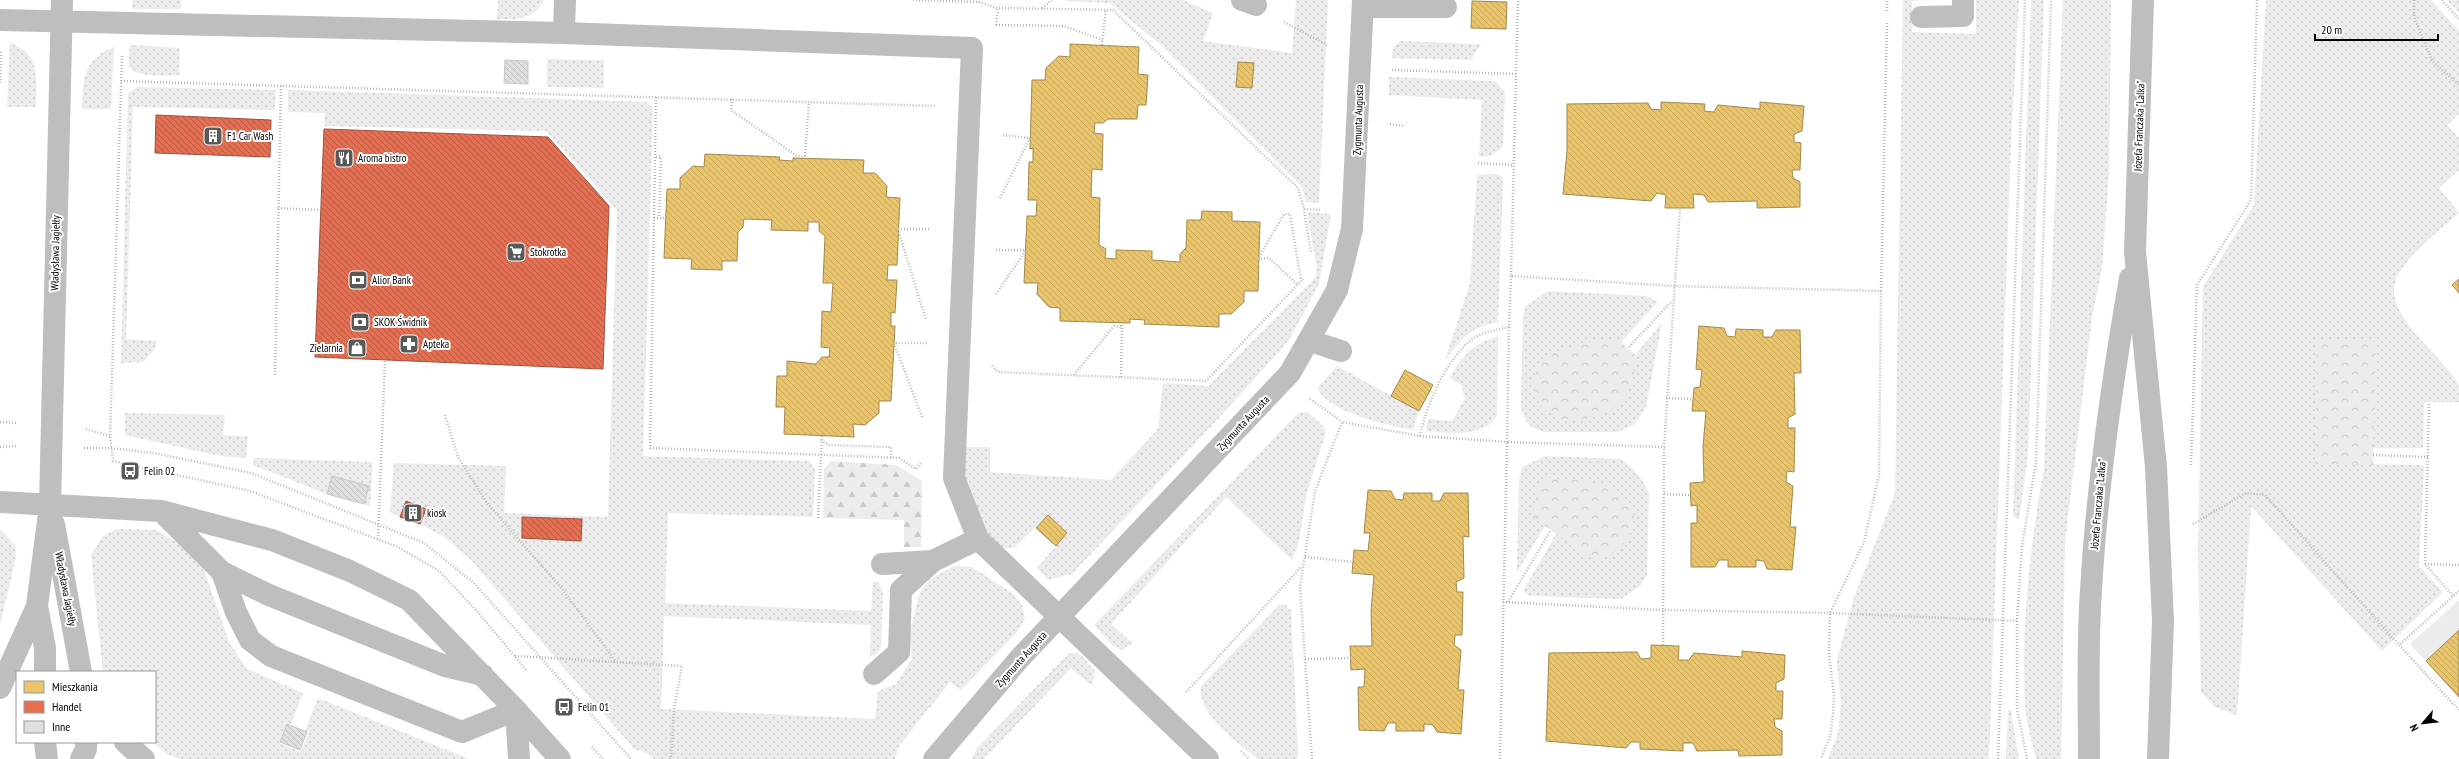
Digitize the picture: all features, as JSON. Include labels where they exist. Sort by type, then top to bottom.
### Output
[{"type":"street","name":"Władysława Jagiełły","points":[[0,688],[37,606],[50,505],[62,0]]},
{"type":"street","points":[[564,33],[565,0]]},
{"type":"street","points":[[1921,17],[1963,16],[1963,0]]},
{"type":"street","name":"Józefa Franczaka \"Lalka\"","points":[[2143,0],[2135,252],[2156,467],[2163,621],[2158,759]]},
{"type":"street","points":[[1363,4],[1446,7]]},
{"type":"street","name":"Zygmunta Augusta","points":[[934,759],[1019,659],[1290,373],[1310,341],[1337,290],[1352,229],[1363,4]]},
{"type":"street","points":[[0,20],[564,33],[972,48],[954,478],[978,539],[1208,759]]},
{"type":"street","name":"Józefa Franczaka \"Lalka\"","points":[[2089,759],[2090,591],[2099,488],[2112,384],[2135,252]]},
{"type":"street","points":[[1310,341],[1340,351]]},
{"type":"street","points":[[0,502],[161,511],[272,540],[350,571],[409,600],[483,675],[560,759]]},
{"type":"street","name":"Władysława Jagiełły","points":[[50,505],[81,671]]},
{"type":"street","points":[[161,511],[222,572],[269,595],[445,666],[483,675]]},
{"type":"street","points":[[874,674],[899,652],[901,590],[932,561],[978,539]]},
{"type":"street","points":[[882,564],[932,561]]},
{"type":"street","points":[[222,572],[236,612],[250,640],[271,656],[462,732],[516,710]]},
{"type":"street","name":"Władysława Jagiełły","points":[[37,606],[45,648],[45,671]]},
{"type":"street","points":[[516,710],[519,759]]},
{"type":"street","points":[[44,743],[47,759]]},
{"type":"street","points":[[81,759],[86,749],[86,743]]},
{"type":"street","points":[[127,743],[144,759]]},
{"type":"path","points":[[913,0],[979,1],[998,8],[1113,10],[1298,188],[1304,210],[1311,255]]},
{"type":"path","points":[[1042,9],[1052,0]]},
{"type":"path","points":[[1500,759],[1509,328],[1518,0]]},
{"type":"path","points":[[1821,759],[1830,736],[1833,715],[1834,694],[1829,654],[1830,614],[1864,542],[1879,475],[1887,0]]},
{"type":"path","points":[[1998,759],[2025,0]]},
{"type":"path","points":[[2027,759],[2017,709],[2017,621],[2022,546],[2036,462],[2051,0]]},
{"type":"path","points":[[2191,470],[2197,286],[2251,200],[2257,0]]},
{"type":"path","points":[[2414,0],[2414,17],[2432,61],[2459,85]]},
{"type":"path","points":[[2442,0],[2459,19]]},
{"type":"path","points":[[996,33],[998,8]]},
{"type":"path","points":[[1102,45],[1106,9]]},
{"type":"path","points":[[111,448],[110,436],[122,24]]},
{"type":"path","points":[[996,25],[1064,26],[1103,40]]},
{"type":"path","points":[[1295,28],[1331,47]]},
{"type":"path","points":[[1360,76],[1384,78],[1385,70],[1516,74]]},
{"type":"path","points":[[121,81],[941,106]]},
{"type":"path","points":[[275,376],[281,86]]},
{"type":"path","points":[[656,97],[650,448],[898,458],[916,469],[925,457]]},
{"type":"path","points":[[732,99],[731,110],[797,156],[805,157],[809,102]]},
{"type":"path","points":[[998,135],[1030,138],[998,202]]},
{"type":"path","points":[[656,157],[661,157],[660,218]]},
{"type":"path","points":[[1478,164],[1513,164]]},
{"type":"path","points":[[278,208],[320,210]]},
{"type":"path","points":[[1663,645],[1664,447],[1672,300],[1680,208]]},
{"type":"path","points":[[1304,210],[1326,210]]},
{"type":"path","points":[[1298,285],[1269,258],[1258,258],[1284,214],[1290,214],[1302,281]]},
{"type":"path","points":[[654,218],[666,218]]},
{"type":"path","points":[[926,321],[898,229],[937,229]]},
{"type":"path","points":[[992,300],[1026,250],[993,250]]},
{"type":"path","points":[[1511,276],[1674,286],[1881,291]]},
{"type":"path","points":[[988,362],[998,372],[1121,376],[1206,381],[1306,277]]},
{"type":"path","points":[[1629,347],[1672,300]]},
{"type":"path","points":[[1121,376],[1122,323]]},
{"type":"path","points":[[1074,375],[1114,326],[1122,327]]},
{"type":"path","points":[[1420,436],[1426,413],[1446,371],[1458,352],[1475,338],[1491,330],[1509,328]]},
{"type":"path","points":[[922,418],[894,343],[934,343]]},
{"type":"path","points":[[378,539],[385,360]]},
{"type":"path","points":[[1666,398],[1693,399]]},
{"type":"path","points":[[2429,404],[2424,564],[2453,596]]},
{"type":"path","points":[[445,415],[458,457],[487,503],[563,590],[616,662]]},
{"type":"path","points":[[0,422],[20,423]]},
{"type":"path","points":[[1312,759],[1300,587],[1315,491],[1342,422],[1420,436],[1507,442],[1664,447]]},
{"type":"path","points":[[82,428],[110,436]]},
{"type":"path","points":[[818,518],[822,436]]},
{"type":"path","points":[[821,440],[830,445],[892,446],[891,458]]},
{"type":"path","points":[[0,447],[18,446]]},
{"type":"path","points":[[2374,455],[2428,457]]},
{"type":"path","points":[[2191,517],[2191,525],[2246,493],[2265,496],[2459,710]]},
{"type":"path","points":[[1664,494],[1690,495]]},
{"type":"path","points":[[1508,602],[1551,530]]},
{"type":"path","points":[[1304,557],[1353,562]]},
{"type":"path","points":[[2424,564],[2459,565]]},
{"type":"path","points":[[1183,696],[1303,566]]},
{"type":"path","points":[[2400,645],[2459,591]]},
{"type":"path","points":[[1503,602],[1663,610],[2017,621]]},
{"type":"path","points":[[515,656],[682,666],[674,709],[671,759]]},
{"type":"path","points":[[1305,659],[1351,658]]},
{"type":"path","points":[[1238,748],[1249,759]]},
{"type":"green space","points":[[132,0],[181,0],[181,9],[132,9]]},
{"type":"green space","points":[[498,0],[544,0],[540,7],[530,15],[518,19],[497,19]]},
{"type":"green space","points":[[1183,0],[1213,13],[1203,41],[1292,53],[1296,0],[1328,0],[1319,203],[1306,202],[1302,187],[1162,46],[1110,3],[1066,1]]},
{"type":"green space","points":[[1903,0],[1928,0],[1912,1],[1912,32],[1976,34],[1976,0],[2019,0],[2011,143],[1989,759],[1828,759],[1838,733],[1841,704],[1837,660],[1853,600],[1895,493]]},
{"type":"green space","points":[[2031,0],[2044,0],[2028,455],[2019,520],[2013,516]]},
{"type":"green space","points":[[2063,0],[2111,0],[2109,174],[2102,268],[2092,317],[2065,542],[2061,759],[2036,759],[2029,732],[2025,705],[2024,646],[2031,556],[2044,468]]},
{"type":"green space","points":[[2266,0],[2431,0],[2459,31],[2459,114],[2447,125],[2459,138],[2459,170],[2439,188],[2459,213],[2411,256],[2399,273],[2394,288],[2396,303],[2403,318],[2458,384],[2459,402],[2424,402],[2423,448],[2373,448],[2315,463],[2424,465],[2419,566],[2443,592],[2382,651],[2251,506],[2237,715],[2215,707],[2201,692],[2198,553],[2203,287],[2254,205]]},
{"type":"green space","points":[[2447,0],[2459,0],[2459,13]]},
{"type":"green space","points":[[1402,41],[1481,44],[1471,60],[1392,58],[1394,47]]},
{"type":"green space","points":[[10,43],[20,48],[32,61],[35,69],[37,87],[36,107],[7,107]]},
{"type":"green space","points":[[130,45],[180,48],[179,75],[151,75],[136,72],[129,64]]},
{"type":"green space","points":[[114,47],[111,109],[82,109],[84,80],[91,64],[96,57]]},
{"type":"green space","points":[[547,59],[604,60],[604,88],[547,87]]},
{"type":"green space","points":[[1389,77],[1495,81],[1505,92],[1503,146],[1492,154],[1479,157],[1482,100],[1389,95]]},
{"type":"green space","points":[[137,87],[276,90],[275,110],[133,107],[126,339],[157,341],[155,349],[143,362],[121,363],[128,93]]},
{"type":"green space","points":[[288,90],[647,102],[653,109],[643,456],[809,461],[815,468],[813,517],[668,513],[665,603],[871,611],[873,581],[879,583],[883,593],[881,647],[877,654],[870,656],[871,625],[664,616],[661,709],[875,719],[878,691],[896,684],[912,659],[909,635],[920,592],[929,580],[954,566],[972,567],[1012,593],[1022,605],[1025,619],[1017,632],[961,690],[950,682],[899,746],[895,759],[654,759],[649,754],[634,749],[470,559],[444,537],[420,524],[426,509],[406,501],[400,517],[390,512],[394,463],[506,466],[504,513],[608,517],[617,210],[546,131],[324,126],[325,113],[288,112]]},
{"type":"green space","points":[[1497,174],[1503,178],[1498,322],[1480,327],[1467,335],[1445,360],[1470,283],[1477,175]]},
{"type":"green space","points":[[1307,212],[1331,214],[1319,284],[1288,342],[1216,421],[1072,574],[1048,580],[1037,568],[1067,533],[1048,515],[1014,548],[999,549],[988,537],[963,473],[964,447],[990,447],[990,472],[1111,480],[1158,429],[1163,383],[1208,386],[1315,278],[1317,269]]},
{"type":"green space","points":[[1547,291],[1646,296],[1658,302],[1621,342],[1635,355],[1662,323],[1646,407],[1635,424],[1618,432],[1544,432],[1531,427],[1526,421],[1521,408],[1523,316],[1525,307]]},
{"type":"green space","points":[[1498,337],[1497,416],[1491,423],[1474,431],[1445,433],[1426,431],[1428,419],[1452,421],[1465,399],[1461,385],[1450,378],[1459,363],[1475,347],[1489,339]]},
{"type":"green space","points":[[1601,340],[1620,342],[1635,355],[1631,382],[1624,398],[1609,411],[1598,416],[1587,418],[1565,419],[1555,416],[1542,407],[1535,391],[1534,379],[1538,369],[1545,360],[1567,349]]},
{"type":"green space","points":[[2317,341],[2376,342],[2373,465],[2315,464]]},
{"type":"green space","points":[[1337,366],[1419,411],[1413,430],[1359,416],[1331,403],[1322,395],[1318,387]]},
{"type":"green space","points":[[1307,412],[1321,424],[1326,432],[1306,496],[1299,542],[1292,560],[1226,497],[1111,624],[1133,644],[1122,650],[1113,646],[1094,625],[1298,413]]},
{"type":"green space","points":[[125,413],[225,415],[223,435],[248,436],[246,458],[220,456],[125,435]]},
{"type":"green space","points":[[1546,456],[1621,459],[1637,474],[1649,492],[1647,575],[1640,586],[1621,599],[1529,596],[1523,591],[1556,534],[1545,526],[1517,572],[1519,480],[1522,467]]},
{"type":"green space","points":[[254,458],[373,462],[370,506],[364,504],[369,486],[332,476],[327,494],[253,465]]},
{"type":"green space","points":[[831,461],[896,465],[922,481],[921,547],[904,547],[904,520],[823,518],[824,469]]},
{"type":"green space","points":[[1548,478],[1590,482],[1607,486],[1625,499],[1632,510],[1634,520],[1632,530],[1618,549],[1596,562],[1533,517],[1538,483]]},
{"type":"green space","points":[[0,529],[15,545],[16,557],[0,625]]},
{"type":"green space","points":[[117,529],[157,530],[183,547],[204,570],[229,642],[247,669],[303,693],[291,724],[287,723],[279,743],[301,752],[309,732],[305,731],[318,698],[469,759],[179,759],[165,753],[154,743],[156,743],[156,671],[103,671],[91,555],[102,537]]},
{"type":"green space","points":[[2459,600],[2459,630],[2426,661],[2410,644]]},
{"type":"green space","points":[[1284,604],[1291,610],[1298,753],[1297,759],[1258,759],[1220,727],[1212,717],[1205,707],[1201,696],[1201,686],[1279,605]]},
{"type":"green space","points":[[1075,653],[1082,656],[1095,671],[1092,686],[1071,668],[984,759],[972,759],[977,748],[1068,654]]},
{"type":"green space","points":[[2008,710],[2011,710],[2019,759],[2006,759]]},
{"type":"building: Mieszkania","points":[[1472,1],[1507,2],[1506,29],[1471,28]]},
{"type":"building: Mieszkania","points":[[1070,44],[1139,47],[1138,74],[1148,75],[1146,105],[1138,105],[1137,119],[1108,119],[1103,123],[1095,123],[1094,133],[1103,134],[1102,170],[1092,169],[1091,197],[1100,198],[1099,245],[1106,249],[1105,258],[1116,259],[1116,250],[1152,251],[1152,260],[1180,262],[1180,254],[1186,248],[1187,220],[1201,220],[1202,211],[1232,212],[1232,221],[1260,222],[1258,291],[1244,291],[1244,302],[1231,314],[1219,314],[1219,327],[1144,324],[1145,320],[1130,319],[1130,323],[1060,321],[1060,308],[1049,307],[1037,294],[1038,283],[1024,283],[1027,216],[1036,216],[1037,200],[1028,200],[1029,162],[1033,162],[1033,148],[1030,149],[1032,80],[1045,80],[1046,68],[1059,56],[1070,57]]},
{"type":"building: Mieszkania","points":[[1238,62],[1254,63],[1252,88],[1236,87]]},
{"type":"building: Mieszkania","points":[[1661,102],[1705,104],[1704,111],[1714,112],[1718,105],[1760,109],[1760,102],[1804,106],[1802,131],[1794,134],[1794,142],[1801,143],[1800,170],[1792,170],[1793,178],[1800,182],[1800,207],[1757,208],[1757,201],[1708,202],[1704,195],[1693,194],[1694,208],[1665,208],[1666,195],[1657,193],[1651,201],[1563,194],[1567,151],[1567,104],[1648,103],[1651,109],[1661,110]]},
{"type":"building: Mieszkania","points":[[705,154],[780,157],[779,160],[793,161],[793,158],[864,160],[863,173],[875,173],[887,186],[886,197],[900,198],[897,265],[888,265],[887,280],[897,280],[895,313],[891,312],[891,326],[895,326],[891,401],[879,401],[879,413],[865,425],[853,424],[854,437],[784,434],[785,407],[776,407],[777,376],[787,376],[787,361],[816,364],[822,357],[829,357],[830,348],[821,347],[822,311],[831,312],[833,283],[823,283],[825,236],[819,231],[819,222],[808,222],[808,231],[771,230],[772,220],[744,219],[743,227],[738,232],[737,261],[722,261],[722,270],[691,269],[692,259],[664,258],[667,189],[680,189],[680,178],[693,166],[704,167]]},
{"type":"building: Mieszkania","points":[[2459,279],[2459,293],[2452,285]]},
{"type":"building: Mieszkania","points":[[1699,326],[1724,328],[1727,336],[1735,337],[1736,329],[1763,330],[1763,337],[1772,337],[1776,330],[1800,330],[1801,373],[1794,373],[1795,414],[1788,418],[1788,428],[1795,428],[1794,472],[1787,471],[1786,482],[1793,486],[1790,527],[1796,527],[1792,570],[1767,569],[1764,561],[1756,560],[1756,567],[1728,567],[1728,560],[1719,560],[1715,567],[1691,567],[1691,523],[1697,523],[1697,505],[1691,506],[1690,483],[1704,482],[1703,447],[1706,411],[1692,411],[1694,388],[1700,387],[1702,370],[1696,369]]},
{"type":"building: Mieszkania","points":[[1405,370],[1433,385],[1419,411],[1391,396]]},
{"type":"building: Mieszkania","points":[[1368,490],[1391,491],[1395,499],[1403,500],[1404,493],[1432,493],[1432,501],[1440,501],[1444,493],[1468,493],[1469,537],[1463,536],[1464,578],[1456,582],[1457,592],[1463,592],[1462,635],[1455,635],[1454,645],[1461,650],[1458,690],[1464,690],[1461,734],[1437,732],[1433,725],[1424,724],[1424,731],[1396,731],[1396,723],[1388,723],[1384,731],[1359,730],[1358,687],[1364,687],[1365,669],[1351,670],[1350,646],[1372,646],[1371,611],[1374,575],[1352,573],[1354,550],[1368,551],[1370,533],[1364,533]]},
{"type":"building: Mieszkania","points":[[1048,515],[1067,533],[1056,546],[1036,528]]},
{"type":"building: Mieszkania","points":[[2459,630],[2459,697],[2426,661]]},
{"type":"building: Mieszkania","points":[[1651,645],[1679,646],[1678,660],[1689,660],[1694,653],[1742,657],[1742,651],[1785,655],[1784,679],[1776,683],[1776,691],[1783,691],[1782,719],[1774,719],[1775,727],[1782,731],[1782,755],[1739,756],[1738,750],[1697,751],[1693,743],[1683,743],[1683,751],[1640,749],[1640,742],[1631,742],[1626,748],[1546,741],[1549,653],[1637,652],[1641,659],[1651,658]]},
{"type":"building: Handel","name":"F1 Car Wash","points":[[156,115],[271,120],[270,157],[155,153]]},
{"type":"building: Handel","points":[[324,129],[548,137],[609,206],[603,369],[315,357]]},
{"type":"building: Handel","name":"kiosk","points":[[406,501],[426,509],[420,524],[400,517]]},
{"type":"building: Handel","points":[[522,517],[582,519],[581,541],[522,538]]},
{"type":"building: Inne","points":[[505,60],[528,61],[528,84],[504,83]]},
{"type":"building: Inne","points":[[332,476],[369,486],[364,504],[327,494]]},
{"type":"building: Inne","points":[[287,724],[307,732],[300,750],[280,742]]},
{"type":"place","name":"F1 Car Wash","points":[[213,136]]},
{"type":"place","name":"Aroma bistro","points":[[344,158]]},
{"type":"place","name":"Stokrotka","points":[[516,252]]},
{"type":"place","name":"Alior Bank","points":[[358,280]]},
{"type":"place","name":"SKOK Świdnik","points":[[360,322]]},
{"type":"place","name":"Apteka","points":[[409,344]]},
{"type":"place","name":"Zielarnia","points":[[357,348]]},
{"type":"place","name":"Felin 02","points":[[130,471]]},
{"type":"place","name":"kiosk","points":[[413,513]]},
{"type":"place","name":"Felin 01","points":[[564,707]]}]
